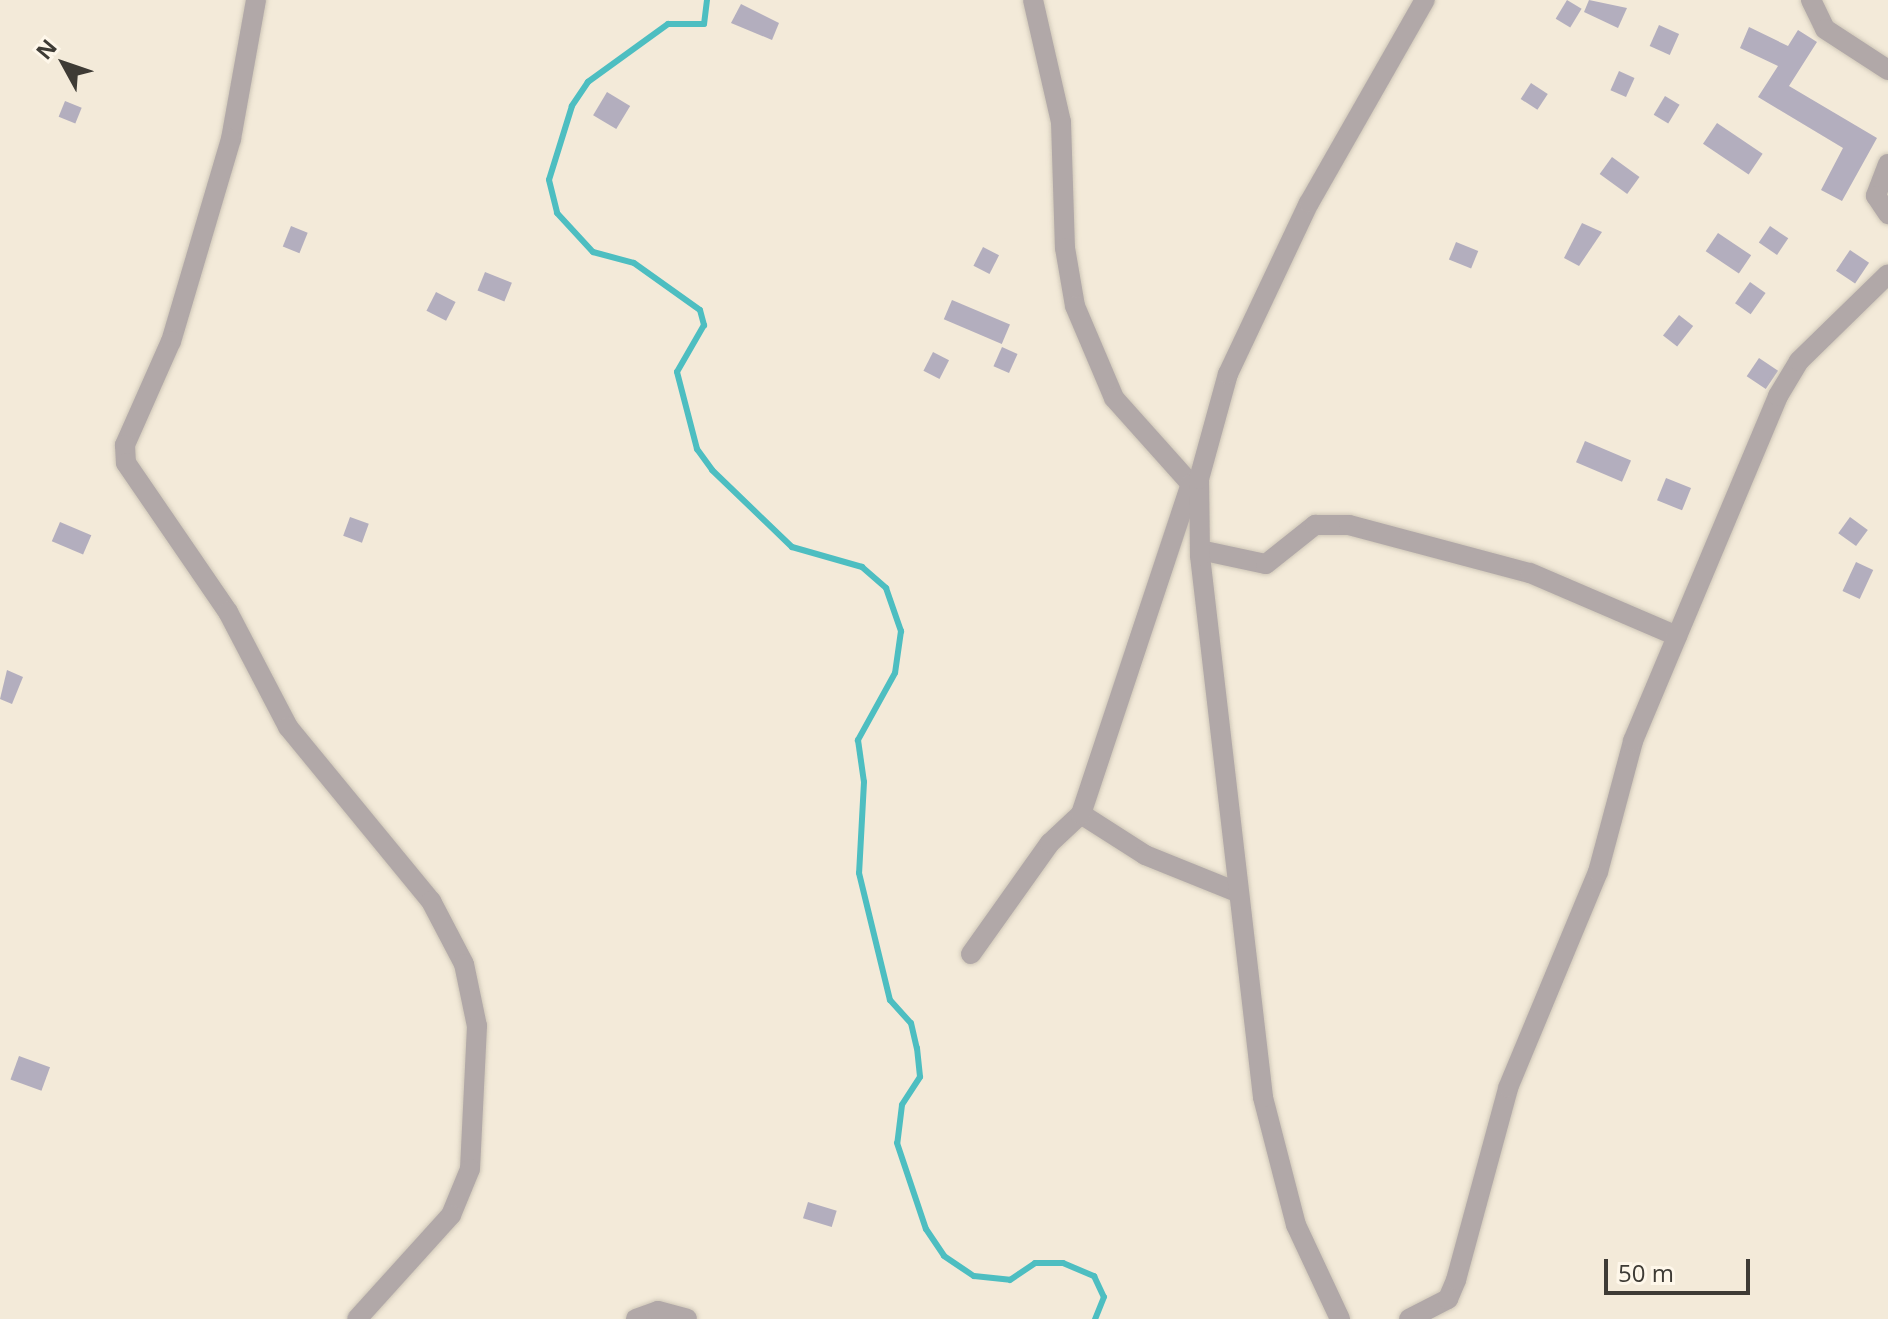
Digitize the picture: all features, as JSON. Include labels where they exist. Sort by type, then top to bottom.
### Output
[{"type":"street","points":[[256,0],[231,139],[171,341],[125,445],[126,463],[153,512],[228,612],[288,727],[431,901],[464,964],[477,1026],[470,1169],[435,1237],[357,1319]]},
{"type":"street","points":[[1033,0],[1061,122],[1065,248],[1075,306],[1114,398],[1195,489],[1263,1097],[1296,1225],[1340,1319]]},
{"type":"street","points":[[971,954],[1041,855],[1081,814],[1195,489],[1228,374],[1309,203],[1425,0]]},
{"type":"street","points":[[1811,0],[1825,29],[1888,70]]},
{"type":"street","points":[[1888,164],[1876,196],[1888,214]]},
{"type":"street","points":[[1409,1319],[1448,1299],[1456,1280],[1508,1088],[1598,872],[1633,741],[1778,396],[1799,361],[1888,274]]},
{"type":"street","points":[[1200,550],[1266,564],[1315,525],[1349,525],[1530,573],[1677,636]]},
{"type":"street","points":[[1081,814],[1145,855],[1239,893]]},
{"type":"street","points":[[636,1319],[658,1311],[687,1319]]},
{"type":"building","points":[[1567,0],[1582,9],[1570,28],[1556,19]]},
{"type":"building","points":[[1589,0],[1627,8],[1618,28],[1584,12]]},
{"type":"building","points":[[741,4],[779,23],[772,40],[731,23]]},
{"type":"building","points":[[1659,25],[1679,34],[1670,55],[1650,46]]},
{"type":"building","points":[[1749,27],[1788,46],[1798,30],[1817,42],[1789,86],[1877,138],[1842,201],[1821,190],[1843,148],[1758,97],[1778,66],[1740,48]]},
{"type":"building","points":[[1619,71],[1635,78],[1626,97],[1610,90]]},
{"type":"building","points":[[1531,83],[1548,94],[1537,110],[1521,99]]},
{"type":"building","points":[[607,92],[630,106],[616,129],[593,115]]},
{"type":"building","points":[[1665,96],[1680,105],[1668,124],[1654,115]]},
{"type":"building","points":[[65,101],[82,108],[75,124],[59,117]]},
{"type":"building","points":[[1717,123],[1763,154],[1749,174],[1703,144]]},
{"type":"building","points":[[1612,157],[1640,177],[1627,194],[1600,174]]},
{"type":"building","points":[[1582,223],[1602,232],[1579,266],[1564,258]]},
{"type":"building","points":[[291,226],[308,233],[299,253],[283,246]]},
{"type":"building","points":[[1770,226],[1788,238],[1777,255],[1759,243]]},
{"type":"building","points":[[1718,233],[1751,255],[1739,274],[1706,251]]},
{"type":"building","points":[[1456,242],[1478,251],[1471,269],[1449,260]]},
{"type":"building","points":[[983,247],[999,255],[990,274],[973,266]]},
{"type":"building","points":[[1850,250],[1869,263],[1855,284],[1836,271]]},
{"type":"building","points":[[485,272],[512,283],[504,301],[478,291]]},
{"type":"building","points":[[1750,282],[1766,293],[1751,314],[1735,303]]},
{"type":"building","points":[[436,292],[456,302],[446,321],[426,311]]},
{"type":"building","points":[[952,300],[1010,325],[1002,344],[944,319]]},
{"type":"building","points":[[1679,315],[1693,326],[1677,347],[1663,335]]},
{"type":"building","points":[[1002,347],[1018,354],[1009,373],[993,366]]},
{"type":"building","points":[[933,352],[949,360],[940,379],[923,371]]},
{"type":"building","points":[[1759,358],[1778,371],[1766,389],[1747,376]]},
{"type":"building","points":[[1585,441],[1631,461],[1622,482],[1576,462]]},
{"type":"building","points":[[1666,478],[1691,488],[1682,510],[1657,500]]},
{"type":"building","points":[[350,517],[369,524],[362,543],[343,536]]},
{"type":"building","points":[[1850,517],[1868,530],[1856,546],[1838,533]]},
{"type":"building","points":[[60,522],[91,535],[83,555],[52,541]]},
{"type":"building","points":[[1856,562],[1873,570],[1860,599],[1842,591]]},
{"type":"building","points":[[7,670],[23,677],[12,704],[0,699]]},
{"type":"building","points":[[19,1056],[50,1067],[41,1091],[10,1079]]},
{"type":"building","points":[[808,1202],[837,1211],[832,1227],[803,1218]]},
{"type":"waterway","points":[[707,0],[704,24],[668,24],[588,82],[572,106],[549,180],[557,213],[593,252],[634,263],[700,310],[704,325],[677,372],[697,449],[712,470],[792,547],[862,567],[886,588],[901,631],[895,673],[858,740],[864,782],[859,873],[890,1000],[911,1023],[917,1048],[920,1077],[902,1105],[897,1143],[926,1229],[944,1256],[974,1276],[1010,1280],[1035,1263],[1063,1263],[1094,1276],[1104,1297],[1095,1319]]}]
